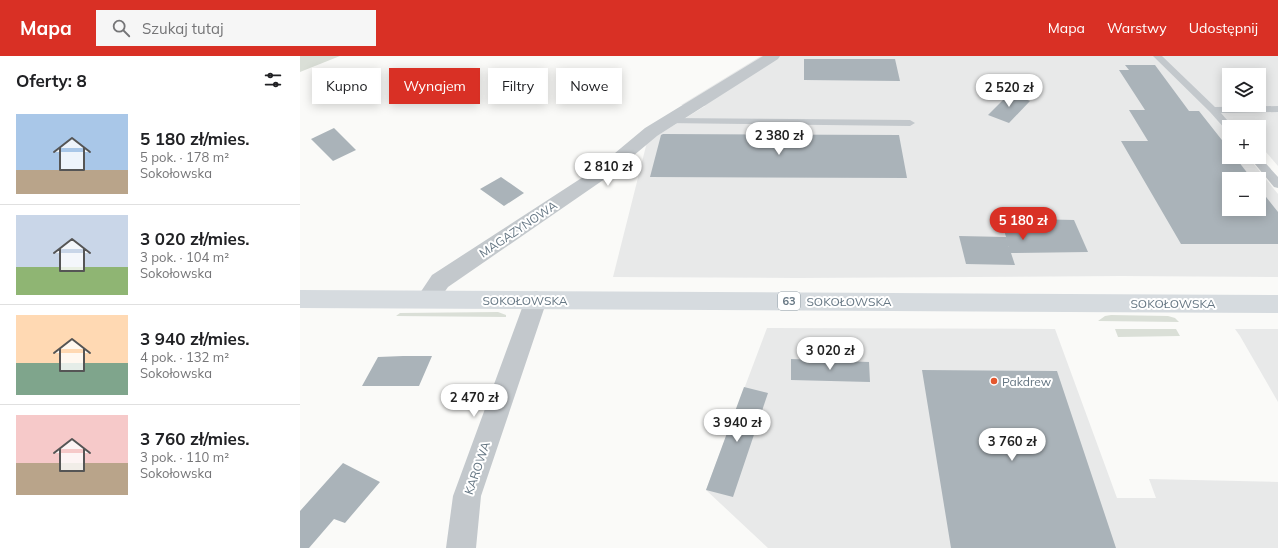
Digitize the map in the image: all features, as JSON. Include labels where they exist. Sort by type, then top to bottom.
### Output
[{"type":"main road","name":"SOKOŁOWSKA","points":[[300,299],[1278,304]]},
{"type":"street","name":"MAGAZYNOWA","points":[[427,299],[440,281],[603,172],[651,132],[773,56]]},
{"type":"street","name":"KAROWA","points":[[461,548],[467,496],[536,300]]},
{"type":"lane","points":[[1157,56],[1214,110],[1222,120]]},
{"type":"lane","points":[[1214,110],[1278,109]]},
{"type":"lane","points":[[669,121],[910,123]]},
{"type":"lane","points":[[1260,164],[1278,184]]},
{"type":"shaded area","points":[[300,56],[340,56],[300,72]]},
{"type":"shaded area","points":[[761,56],[1278,56],[1278,166],[1266,152],[1266,120],[1222,120],[1222,164],[1254,164],[1260,172],[1222,172],[1222,216],[1266,216],[1266,179],[1278,194],[1278,277],[613,277],[647,142],[705,106],[681,105]]},
{"type":"shaded area","points":[[498,312],[506,315],[506,317],[396,316],[400,313]]},
{"type":"shaded area","points":[[1105,316],[1168,316],[1175,318],[1179,322],[1098,321]]},
{"type":"shaded area","points":[[767,328],[1055,329],[1117,498],[1156,498],[1149,479],[1278,482],[1278,548],[768,548],[706,490]]},
{"type":"shaded area","points":[[1115,329],[1176,329],[1180,336],[1118,337]]},
{"type":"shaded area","points":[[1235,329],[1278,329],[1278,402],[1240,336]]},
{"type":"building","points":[[804,59],[895,59],[900,81],[804,80]]},
{"type":"building","points":[[1125,65],[1155,65],[1189,111],[1199,111],[1222,140],[1222,164],[1240,164],[1247,172],[1222,172],[1222,216],[1266,216],[1266,197],[1278,212],[1278,244],[1181,244],[1121,141],[1148,141],[1129,110],[1145,110],[1119,70],[1129,70]]},
{"type":"building","points":[[1010,93],[1030,101],[1009,123],[988,115]]},
{"type":"building","points":[[334,128],[356,150],[333,161],[311,139]]},
{"type":"building","points":[[661,135],[899,135],[907,178],[650,177]]},
{"type":"building","points":[[501,177],[524,193],[504,206],[480,189]]},
{"type":"building","points":[[1001,220],[1074,220],[1088,252],[1011,253],[1015,265],[966,264],[959,236],[1006,237],[1009,247]]},
{"type":"building","points":[[432,356],[419,386],[362,386],[378,357]]},
{"type":"building","points":[[791,359],[869,362],[870,382],[791,380]]},
{"type":"building","points":[[922,370],[1057,371],[1116,548],[951,548]]},
{"type":"building","points":[[744,387],[768,393],[733,497],[706,490]]},
{"type":"building","points":[[343,463],[380,482],[345,523],[334,519],[309,548],[300,548],[300,511]]},
{"type":"place","name":"Pakdrew","points":[[994,381]]}]
